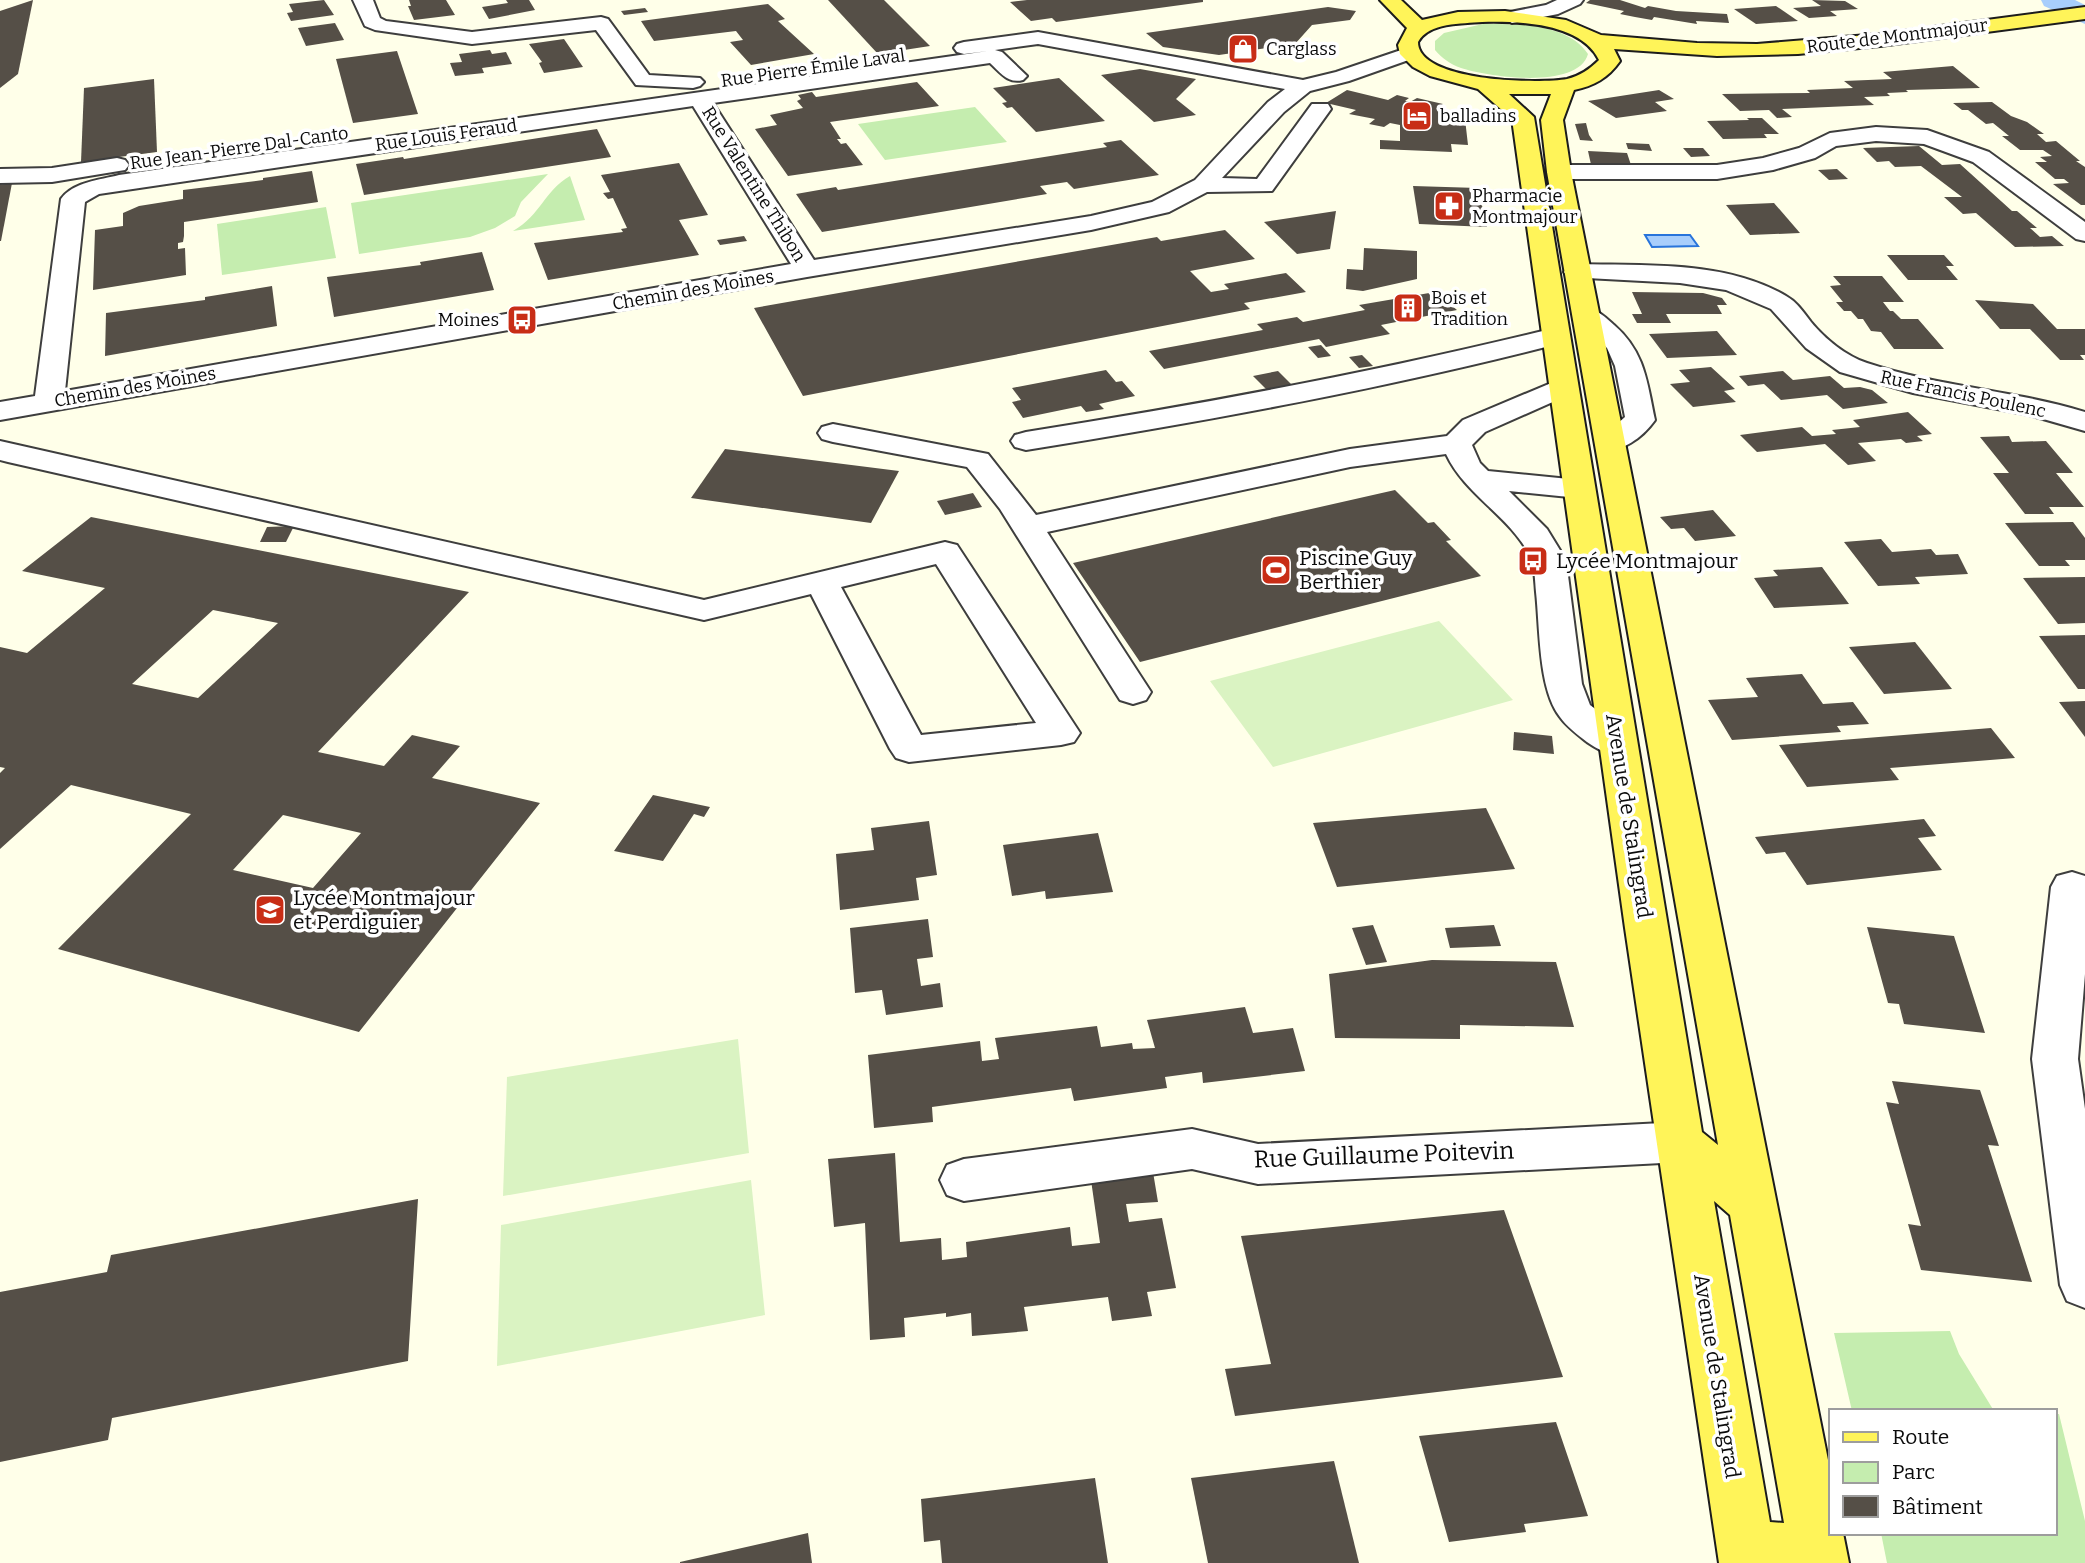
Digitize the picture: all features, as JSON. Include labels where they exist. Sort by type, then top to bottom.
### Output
[{"type":"main road","points":[[1390,0],[1419,29]]},
{"type":"main road","points":[[1442,3],[1491,16]]},
{"type":"main road","name":"Route de Montmajour","points":[[1409,53],[1419,62],[1456,78],[1486,85],[1540,88],[1590,79],[1605,70],[1651,58],[1709,50],[1830,46],[2085,13]]},
{"type":"main road","points":[[1409,53],[1407,44],[1410,36],[1419,29],[1449,19],[1512,17],[1559,25],[1598,41],[1608,51],[1610,61],[1605,70]]},
{"type":"main road","name":"Route de Montmajour","points":[[1598,41],[1709,50]]},
{"type":"main road","name":"Avenue de Stalingrad","points":[[1486,85],[1523,117],[1542,174],[1551,232],[1549,293],[1555,336],[1746,1555]]},
{"type":"main road","name":"Avenue de Stalingrad","points":[[1542,174],[1552,120],[1565,85]]},
{"type":"main road","points":[[1551,232],[1563,266],[1577,272]]},
{"type":"main road","points":[[1549,293],[1567,288],[1565,279],[1577,272]]},
{"type":"main road","points":[[1577,272],[1822,1561],[1746,1555]]},
{"type":"main road","points":[[1579,489],[1598,481],[1592,446],[1609,438]]},
{"type":"main road","points":[[1590,559],[1615,577],[1626,631],[1648,643]]},
{"type":"main road","points":[[1617,738],[1640,715],[1631,652],[1648,643]]},
{"type":"main road","points":[[1735,1102],[1681,1142],[1754,1206]]},
{"type":"street","name":"Rue Pierre Émile Laval","points":[[363,0],[372,22],[382,26],[472,38],[601,23],[643,81],[706,82],[1038,38],[1303,86]]},
{"type":"street","points":[[1512,17],[1569,3],[1578,31]]},
{"type":"street","name":"Chemin des Moines","points":[[0,411],[807,269],[1091,223],[1160,206],[1203,185],[1276,107],[1303,86],[1409,53]]},
{"type":"street","name":"Rue Louis Feraud","points":[[49,402],[73,199],[91,189],[119,182],[995,56],[1016,76]]},
{"type":"street","name":"Chemin des Moines","points":[[1342,76],[1404,73],[1456,78]]},
{"type":"street","name":"Rue Jean-Pierre Dal-Canto","points":[[0,176],[52,175],[648,90],[676,82]]},
{"type":"street","name":"Rue Valentine Thibon","points":[[700,99],[807,269]]},
{"type":"street","points":[[1203,185],[1264,186],[1320,109]]},
{"type":"street","points":[[1542,174],[1717,172],[1765,165],[1807,153],[1830,140],[1876,134],[1927,137],[1981,157],[2085,234]]},
{"type":"street","name":"Rue Francis Poulenc","points":[[1577,272],[1685,277],[1744,286],[1779,302],[1808,335],[1852,368],[1905,384],[2030,406],[2085,422]]},
{"type":"street","points":[[1026,441],[1147,422],[1462,360],[1555,336]]},
{"type":"street","points":[[1032,518],[1350,458],[1456,444],[1474,426],[1563,387]]},
{"type":"street","points":[[833,433],[977,460],[1032,518],[1133,692]]},
{"type":"street","points":[[1456,444],[1467,467],[1536,536],[1549,559],[1563,684],[1574,711],[1599,732],[1617,738]]},
{"type":"street","points":[[0,450],[704,610],[946,552],[1061,733],[909,749],[822,582]]},
{"type":"street","points":[[1478,479],[1579,489]]},
{"type":"street","points":[[2072,887],[2055,1059],[2085,1285]]},
{"type":"street","name":"Rue Guillaume Poitevin","points":[[964,1180],[1192,1149],[1258,1164],[1681,1142]]},
{"type":"green space","points":[[1483,24],[1525,25],[1555,31],[1568,36],[1588,54],[1581,65],[1568,73],[1531,78],[1491,75],[1461,68],[1435,50],[1435,41],[1444,33]]},
{"type":"green space","points":[[975,107],[1007,142],[885,160],[858,124]]},
{"type":"green space","points":[[548,174],[521,202],[515,216],[495,228],[470,237],[359,254],[351,203]]},
{"type":"green space","points":[[570,176],[585,220],[513,231],[530,217],[561,182]]},
{"type":"green space","points":[[326,207],[336,258],[222,275],[217,224]]},
{"type":"green space","points":[[1439,621],[1513,700],[1273,767],[1210,681]]},
{"type":"green space","points":[[738,1039],[749,1153],[503,1196],[507,1077]]},
{"type":"green space","points":[[751,1180],[765,1315],[497,1366],[501,1225]]},
{"type":"green space","points":[[1950,1331],[1959,1354],[1993,1409],[1852,1409],[1834,1333]]},
{"type":"green space","points":[[2059,1414],[2085,1521],[2085,1563],[1887,1563],[1881,1535],[2057,1535]]},
{"type":"water","points":[[1645,235],[1690,235],[1698,246],[1652,247]]},
{"type":"building","points":[[33,0],[18,74],[0,88],[0,11]]},
{"type":"building","points":[[324,0],[334,15],[291,21],[287,13],[293,12],[289,4]]},
{"type":"building","points":[[409,0],[446,0],[455,15],[414,20],[408,6],[411,6]]},
{"type":"building","points":[[506,0],[529,0],[535,10],[489,19],[482,7],[508,3]]},
{"type":"building","points":[[828,0],[884,0],[930,46],[878,54]]},
{"type":"building","points":[[1590,0],[1620,0],[1645,8],[1648,6],[1676,11],[1727,14],[1729,23],[1696,21],[1697,24],[1654,17],[1652,20],[1620,14],[1624,11],[1586,3]]},
{"type":"building","points":[[1812,0],[1845,1],[1858,9],[1830,11],[1837,16],[1809,18],[1793,8],[1821,6]]},
{"type":"building","points":[[1010,2],[1203,2],[1056,22],[1052,18],[1031,21]]},
{"type":"building","points":[[768,4],[785,19],[778,21],[814,54],[751,65],[730,42],[743,40],[736,31],[654,41],[641,21]]},
{"type":"building","points":[[1776,6],[1798,21],[1756,24],[1734,9]]},
{"type":"building","points":[[1328,7],[1356,11],[1350,20],[1312,25],[1295,44],[1219,55],[1163,47],[1146,33]]},
{"type":"building","points":[[645,8],[648,12],[624,15],[621,11]]},
{"type":"building","points":[[335,23],[344,40],[306,46],[298,28]]},
{"type":"building","points":[[564,39],[583,67],[544,73],[539,63],[542,62],[529,44]]},
{"type":"building","points":[[490,50],[492,54],[506,52],[512,64],[482,68],[484,73],[455,76],[450,63],[462,62],[459,54]]},
{"type":"building","points":[[397,51],[418,114],[353,123],[336,59]]},
{"type":"building","points":[[1953,66],[1980,88],[1906,90],[1908,92],[1887,93],[1890,96],[1864,97],[1874,105],[1782,109],[1792,117],[1777,118],[1769,110],[1740,111],[1722,94],[1810,93],[1807,90],[1853,88],[1844,81],[1892,79],[1883,72]]},
{"type":"building","points":[[1140,69],[1196,79],[1176,99],[1196,115],[1154,122],[1101,75]]},
{"type":"building","points":[[1059,78],[1105,121],[1036,132],[1012,107],[1007,108],[1002,103],[1007,102],[993,88]]},
{"type":"building","points":[[154,79],[157,152],[81,162],[84,88]]},
{"type":"building","points":[[917,82],[939,106],[830,122],[841,139],[837,139],[841,144],[846,143],[863,165],[788,176],[755,129],[777,125],[770,115],[803,108],[797,101],[801,99],[798,95],[812,92],[816,97]]},
{"type":"building","points":[[1347,90],[1388,100],[1397,95],[1409,98],[1405,101],[1410,102],[1417,98],[1443,104],[1436,109],[1449,112],[1450,118],[1465,119],[1468,145],[1451,144],[1452,152],[1380,149],[1380,140],[1400,141],[1400,125],[1390,123],[1384,127],[1369,124],[1375,119],[1349,114],[1356,110],[1326,103]]},
{"type":"building","points":[[1659,90],[1674,99],[1655,102],[1667,111],[1616,118],[1588,101]]},
{"type":"building","points":[[1992,102],[2044,134],[2037,134],[2046,142],[2056,141],[2080,161],[2076,161],[2085,167],[2085,205],[2081,205],[2053,184],[2069,183],[2064,179],[2055,179],[2035,162],[2047,162],[2040,157],[2052,156],[2043,150],[2020,150],[2002,136],[2009,136],[1993,123],[1986,124],[1968,110],[1962,110],[1953,103]]},
{"type":"building","points":[[1747,118],[1762,118],[1779,134],[1764,134],[1767,138],[1723,139],[1707,121],[1749,120]]},
{"type":"building","points":[[1586,123],[1593,141],[1580,140],[1575,124]]},
{"type":"building","points":[[597,129],[611,157],[364,195],[356,164],[404,159]]},
{"type":"building","points":[[1121,140],[1159,175],[1074,189],[1067,182],[1040,186],[1047,194],[822,232],[796,194],[836,187],[838,190],[1107,147],[1103,143]]},
{"type":"building","points":[[1626,143],[1649,144],[1652,151],[1628,149]]},
{"type":"building","points":[[1919,146],[1942,165],[1960,164],[2012,211],[2017,211],[2037,228],[2030,228],[2040,237],[2052,236],[2064,246],[2015,247],[1976,213],[1963,214],[1944,197],[1962,197],[1921,166],[1895,167],[1889,161],[1877,162],[1863,148]]},
{"type":"building","points":[[1683,148],[1703,148],[1710,156],[1691,157]]},
{"type":"building","points":[[1588,151],[1627,153],[1632,168],[1592,169]]},
{"type":"building","points":[[679,163],[708,215],[679,220],[699,255],[548,280],[534,243],[623,232],[621,229],[627,228],[613,198],[608,199],[603,193],[610,192],[601,175]]},
{"type":"building","points":[[1837,169],[1848,179],[1829,180],[1818,170]]},
{"type":"building","points":[[312,171],[318,202],[184,222],[183,242],[178,243],[178,249],[185,248],[186,275],[93,290],[95,230],[123,226],[123,213],[139,206],[183,199],[183,190]]},
{"type":"building","points":[[12,183],[1,241],[0,241],[0,185]]},
{"type":"building","name":"Pharmacie Montmajour","points":[[1413,186],[1478,188],[1487,227],[1419,224]]},
{"type":"building","points":[[1774,203],[1800,233],[1750,235],[1726,205]]},
{"type":"building","points":[[1336,211],[1330,249],[1297,254],[1264,222]]},
{"type":"building","points":[[1225,230],[1255,259],[1190,271],[1211,292],[1229,289],[1224,284],[1286,273],[1306,292],[1244,303],[1250,309],[803,396],[754,308],[1157,237],[1161,241]]},
{"type":"building","points":[[744,236],[747,241],[720,245],[717,240]]},
{"type":"building","points":[[1364,248],[1417,251],[1417,279],[1363,291],[1346,289],[1347,269],[1363,270]]},
{"type":"building","points":[[482,252],[494,290],[334,317],[327,277],[421,265],[420,262]]},
{"type":"building","points":[[1887,255],[1944,255],[1954,266],[1946,266],[1958,280],[1908,280]]},
{"type":"building","points":[[1833,276],[1882,276],[1904,302],[1883,302],[1890,311],[1901,319],[1918,319],[1944,349],[1894,349],[1881,332],[1871,331],[1863,319],[1858,319],[1851,311],[1844,311],[1836,302],[1843,302],[1830,286],[1841,285]]},
{"type":"building","points":[[272,286],[277,326],[105,356],[106,313],[205,300],[205,297]]},
{"type":"building","points":[[1435,292],[1457,310],[1381,325],[1390,334],[1326,347],[1319,339],[1164,369],[1149,351],[1263,330],[1257,324],[1297,317],[1303,322],[1365,310],[1359,305]]},
{"type":"building","points":[[1632,292],[1703,293],[1722,298],[1727,305],[1717,305],[1722,314],[1666,314],[1671,323],[1637,323],[1632,314],[1642,314]]},
{"type":"building","points":[[1975,300],[2033,304],[2057,329],[2085,329],[2085,355],[2080,355],[2084,360],[2060,360],[2030,329],[2000,329]]},
{"type":"building","points":[[1717,331],[1737,355],[1667,358],[1649,334]]},
{"type":"building","points":[[1321,345],[1331,356],[1318,358],[1308,347]]},
{"type":"building","points":[[1362,355],[1373,366],[1359,368],[1349,357]]},
{"type":"building","points":[[1711,367],[1735,389],[1724,391],[1736,402],[1693,407],[1670,384],[1690,382],[1679,370]]},
{"type":"building","points":[[1106,370],[1116,382],[1122,381],[1135,396],[1099,404],[1104,409],[1086,412],[1081,406],[1023,418],[1012,402],[1021,400],[1012,388]]},
{"type":"building","points":[[1278,371],[1294,387],[1269,392],[1253,376]]},
{"type":"building","points":[[1783,371],[1793,380],[1830,376],[1844,388],[1860,387],[1872,390],[1888,403],[1843,409],[1827,395],[1781,400],[1764,384],[1748,386],[1739,376]]},
{"type":"building","points":[[1908,412],[1932,434],[1917,436],[1923,441],[1906,443],[1901,439],[1858,443],[1876,461],[1848,465],[1825,444],[1757,452],[1740,435],[1802,427],[1812,436],[1836,434],[1832,430],[1860,427],[1853,420]]},
{"type":"building","points":[[2009,436],[2012,442],[2046,441],[2073,473],[2056,473],[2084,507],[2049,507],[2054,514],[2025,514],[1993,473],[2009,473],[1980,437]]},
{"type":"building","points":[[725,449],[899,471],[871,523],[691,498]]},
{"type":"building","name":"Piscine Guy Berthier","points":[[1395,490],[1428,523],[1434,522],[1451,540],[1446,541],[1481,576],[1140,662],[1073,563]]},
{"type":"building","points":[[973,493],[982,507],[945,515],[937,501]]},
{"type":"building","points":[[1713,510],[1736,536],[1695,541],[1684,528],[1671,529],[1660,517]]},
{"type":"building","points":[[91,517],[469,592],[318,752],[384,766],[412,735],[460,746],[432,778],[540,803],[359,1032],[58,949],[191,814],[71,785],[0,849],[0,773],[5,768],[0,767],[0,647],[27,653],[105,588],[22,571]],"holes":[[[213,610],[278,623],[198,698],[132,684]],[[283,815],[361,833],[313,888],[233,870]]]},
{"type":"building","points":[[2073,522],[2085,538],[2085,560],[2065,560],[2070,566],[2039,566],[2005,523]]},
{"type":"building","points":[[294,526],[286,542],[260,542],[267,527]]},
{"type":"building","points":[[1881,539],[1892,552],[1931,549],[1936,555],[1958,554],[1968,574],[1915,577],[1920,584],[1878,586],[1844,542]]},
{"type":"building","points":[[1822,567],[1849,604],[1774,608],[1754,578],[1778,576],[1773,570]]},
{"type":"building","points":[[2085,577],[2085,623],[2058,624],[2023,578]]},
{"type":"building","points":[[2085,635],[2085,689],[2078,689],[2039,636]]},
{"type":"building","points":[[1915,642],[1952,689],[1884,694],[1849,647]]},
{"type":"building","points":[[1802,674],[1823,704],[1853,702],[1869,724],[1837,726],[1841,732],[1732,740],[1708,700],[1758,697],[1746,678]]},
{"type":"building","points":[[2085,701],[2085,737],[2059,702]]},
{"type":"building","points":[[1991,728],[2015,758],[1890,768],[1899,780],[1807,787],[1779,745]]},
{"type":"building","points":[[1514,732],[1552,736],[1554,754],[1513,750]]},
{"type":"building","points":[[653,795],[710,807],[704,817],[694,814],[663,861],[614,851]]},
{"type":"building","points":[[1486,808],[1515,869],[1337,887],[1313,823]]},
{"type":"building","points":[[1924,819],[1936,836],[1918,838],[1942,870],[1807,885],[1785,852],[1766,854],[1755,837]]},
{"type":"building","points":[[929,821],[937,875],[916,878],[919,900],[840,910],[836,854],[874,850],[871,828]]},
{"type":"building","points":[[1098,833],[1113,892],[1046,899],[1045,891],[1012,896],[1003,845]]},
{"type":"building","points":[[928,919],[933,957],[917,959],[921,986],[940,983],[943,1007],[886,1015],[882,990],[855,993],[850,928]]},
{"type":"building","points":[[1373,925],[1387,962],[1366,965],[1352,928]]},
{"type":"building","points":[[1494,925],[1501,946],[1450,948],[1445,928]]},
{"type":"building","points":[[1867,927],[1954,936],[1985,1033],[1904,1024],[1899,1004],[1888,1003]]},
{"type":"building","points":[[1432,960],[1556,962],[1574,1027],[1460,1025],[1460,1039],[1335,1038],[1329,974]]},
{"type":"building","points":[[1245,1007],[1253,1033],[1293,1028],[1305,1071],[1203,1083],[1202,1072],[1165,1077],[1167,1088],[1074,1101],[1071,1088],[932,1107],[933,1122],[874,1128],[868,1055],[980,1041],[982,1061],[999,1059],[995,1038],[1097,1026],[1101,1047],[1132,1043],[1133,1049],[1155,1048],[1147,1020]]},
{"type":"building","points":[[1892,1081],[1980,1090],[1999,1146],[1988,1145],[2032,1282],[1921,1270],[1908,1224],[1921,1226],[1886,1102],[1899,1104]]},
{"type":"building","points":[[895,1153],[900,1242],[941,1238],[942,1260],[967,1257],[966,1242],[1070,1227],[1072,1246],[1100,1243],[1091,1180],[1153,1172],[1158,1202],[1126,1204],[1129,1222],[1162,1218],[1176,1288],[1147,1292],[1152,1316],[1112,1321],[1108,1297],[1024,1307],[1028,1331],[972,1336],[971,1313],[946,1317],[946,1313],[904,1318],[905,1337],[870,1340],[865,1223],[834,1227],[828,1159]]},
{"type":"building","points":[[418,1199],[408,1361],[112,1418],[108,1440],[0,1462],[0,1292],[107,1272],[111,1255]]},
{"type":"building","points":[[1504,1210],[1563,1377],[1235,1416],[1225,1369],[1271,1364],[1241,1236]]},
{"type":"building","points":[[1556,1422],[1588,1516],[1524,1524],[1526,1532],[1449,1542],[1419,1436]]},
{"type":"building","points":[[1334,1461],[1359,1563],[1208,1563],[1191,1478]]},
{"type":"building","points":[[1095,1478],[1108,1563],[942,1563],[940,1540],[924,1542],[921,1499]]},
{"type":"building","points":[[808,1533],[812,1563],[680,1563],[680,1562]]},
{"type":"waterway","points":[[2054,0],[2085,16]]},
{"type":"place","name":"Carglass","points":[[1243,49]]},
{"type":"place","name":"balladins","points":[[1417,116]]},
{"type":"place","name":"Pharmacie Montmajour","points":[[1449,206]]},
{"type":"place","name":"Bois et Tradition","points":[[1408,308]]},
{"type":"place","name":"Moines","points":[[522,320]]},
{"type":"place","name":"Lycée Montmajour","points":[[1533,561]]},
{"type":"place","name":"Piscine Guy Berthier","points":[[1276,570]]},
{"type":"place","name":"Lycée Montmajour et Perdiguier","points":[[270,910]]}]
